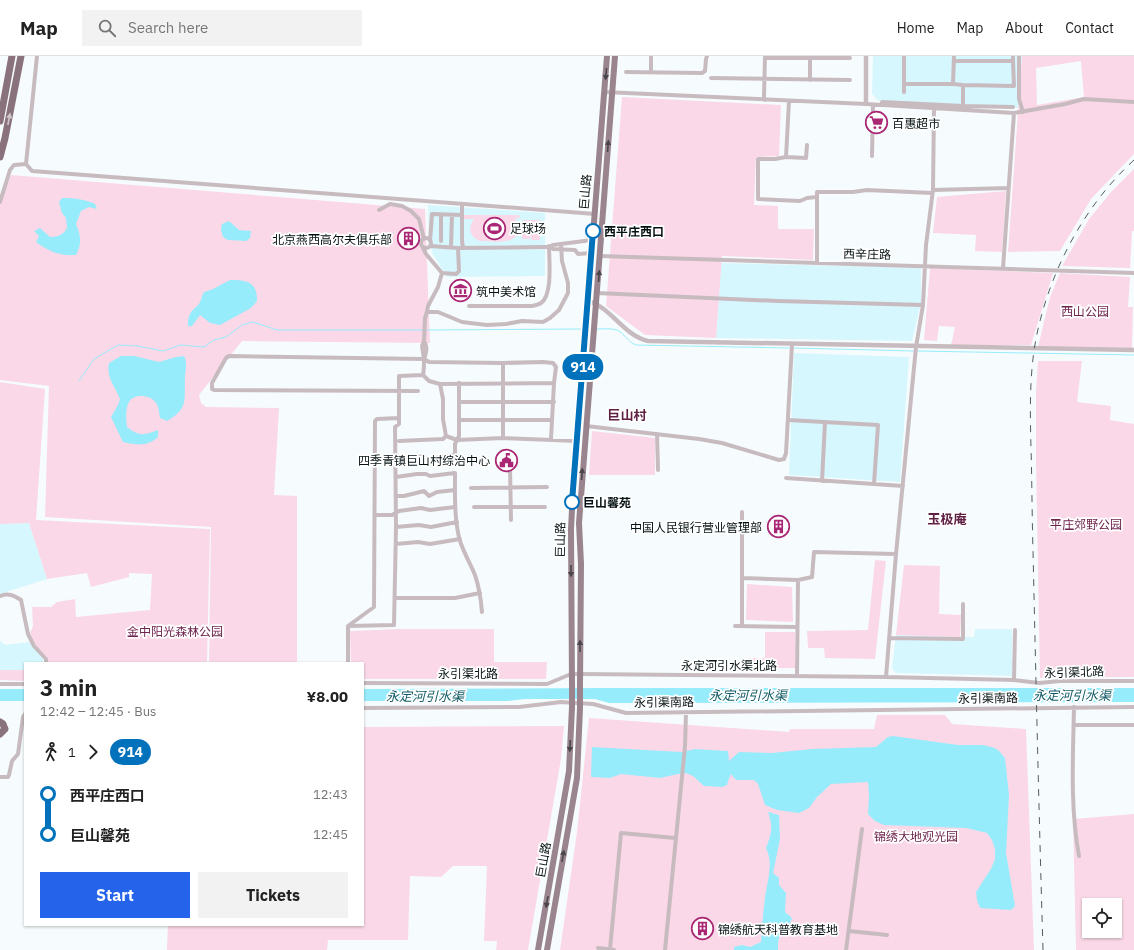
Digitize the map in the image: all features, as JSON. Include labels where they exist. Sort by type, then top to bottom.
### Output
[{"type":"highway","points":[[7,83],[9,56]]},
{"type":"highway","points":[[0,121],[12,56]]},
{"type":"highway","points":[[0,157],[6,138],[21,56]]},
{"type":"highway","points":[[0,722],[3,724],[5,729],[0,734]]},
{"type":"main road","name":"巨山路","points":[[538,950],[569,770],[572,707],[571,529],[607,56]]},
{"type":"main road","name":"巨山路","points":[[547,950],[577,778],[580,708],[581,564],[579,523],[598,293],[611,92],[615,56]]},
{"type":"street","points":[[37,56],[26,164],[32,171],[594,214]]},
{"type":"street","points":[[651,56],[652,72]]},
{"type":"street","points":[[626,72],[702,72],[705,70],[707,56]]},
{"type":"street","points":[[810,56],[810,80]]},
{"type":"street","points":[[866,56],[866,104]]},
{"type":"street","points":[[904,56],[904,92]]},
{"type":"street","points":[[1019,56],[1019,99],[1023,112]]},
{"type":"street","points":[[765,100],[765,57],[850,58]]},
{"type":"street","points":[[904,84],[1014,86],[1013,58],[954,59],[954,84]]},
{"type":"street","points":[[711,78],[850,80]]},
{"type":"street","points":[[961,106],[963,85]]},
{"type":"street","points":[[604,92],[866,104],[1014,113],[1084,99],[1134,102]]},
{"type":"street","points":[[959,100],[961,106]]},
{"type":"street","points":[[786,157],[789,101]]},
{"type":"street","points":[[882,102],[1013,107]]},
{"type":"street","points":[[872,156],[873,105]]},
{"type":"street","points":[[886,677],[916,347],[923,305],[926,238],[933,192],[934,108]]},
{"type":"street","points":[[1003,268],[1014,113]]},
{"type":"street","points":[[807,145],[806,158],[786,157],[775,159],[758,159],[758,199],[800,201],[807,198],[816,198]]},
{"type":"street","points":[[0,202],[10,170],[14,166],[26,164]]},
{"type":"street","points":[[817,263],[816,192],[853,192],[867,190],[933,192],[1009,188]]},
{"type":"street","points":[[379,210],[390,204],[402,206],[411,211],[419,219],[424,239],[421,243],[423,248],[426,254],[442,273],[456,274],[459,271],[458,248]]},
{"type":"street","points":[[462,204],[462,241],[464,248]]},
{"type":"street","points":[[430,246],[432,214],[462,215]]},
{"type":"street","points":[[441,214],[441,241]]},
{"type":"street","points":[[451,247],[452,215]]},
{"type":"street","points":[[424,239],[428,239],[430,241]]},
{"type":"street","points":[[423,248],[428,248],[430,246],[458,248],[550,247],[553,245],[592,240]]},
{"type":"street","points":[[574,242],[575,250],[578,254],[591,253]]},
{"type":"street","points":[[427,312],[438,312],[462,322],[506,324],[522,321],[543,322],[560,310],[568,293],[568,283],[562,261],[561,244]]},
{"type":"street","points":[[550,246],[553,250],[575,250]]},
{"type":"street","points":[[469,306],[532,306],[541,304],[546,298],[549,289],[550,246]]},
{"type":"street","name":"西辛庄路","points":[[600,256],[1134,273]]},
{"type":"street","points":[[423,375],[424,359],[427,354],[427,346],[424,341],[424,323],[428,306],[438,287],[442,273]]},
{"type":"street","points":[[598,293],[778,301],[923,305]]},
{"type":"street","points":[[588,301],[597,304],[639,338],[648,341],[1134,350]]},
{"type":"street","points":[[586,426],[699,439],[722,443],[779,460],[784,459],[786,453],[792,344]]},
{"type":"street","points":[[418,391],[214,390],[212,388],[212,383],[226,358],[229,356],[424,359],[429,362],[553,363],[556,367],[551,439]]},
{"type":"street","points":[[503,363],[503,438]]},
{"type":"street","points":[[348,626],[394,625],[396,598],[395,427],[399,424],[399,376],[423,375],[429,381],[440,384],[554,382]]},
{"type":"street","points":[[396,457],[405,459],[424,456],[425,459],[455,455],[455,444],[459,436],[458,383]]},
{"type":"street","points":[[440,384],[443,399],[443,418],[446,436]]},
{"type":"street","points":[[459,402],[554,402]]},
{"type":"street","points":[[348,626],[374,607],[375,421],[377,419],[399,418]]},
{"type":"street","points":[[458,420],[552,420]]},
{"type":"street","points":[[788,420],[878,425],[874,484]]},
{"type":"street","points":[[822,481],[825,422]]},
{"type":"street","points":[[657,434],[658,470]]},
{"type":"street","points":[[446,436],[457,440],[503,438],[577,441]]},
{"type":"street","points":[[399,441],[443,439],[446,436]]},
{"type":"street","points":[[510,467],[511,520]]},
{"type":"street","points":[[396,477],[417,474],[426,474],[430,476],[455,473],[456,522],[465,555],[475,575],[480,594],[482,612]]},
{"type":"street","points":[[786,478],[903,486]]},
{"type":"street","points":[[471,488],[547,487]]},
{"type":"street","points":[[396,496],[404,496],[424,491],[429,496],[437,492],[455,490]]},
{"type":"street","points":[[375,515],[392,515],[406,510],[421,508],[430,510],[455,506]]},
{"type":"street","points":[[474,508],[545,508]]},
{"type":"street","points":[[742,512],[744,578],[742,585],[742,626]]},
{"type":"street","points":[[396,527],[419,525],[431,527],[456,522]]},
{"type":"street","points":[[396,544],[418,542],[430,544],[460,539]]},
{"type":"street","points":[[744,578],[798,580],[812,577],[814,552],[896,554]]},
{"type":"street","points":[[797,675],[798,580]]},
{"type":"street","points":[[0,596],[7,594],[13,595],[21,600],[28,634],[34,646],[46,659],[46,662]]},
{"type":"street","points":[[396,598],[455,598],[480,594]]},
{"type":"street","points":[[889,638],[963,639],[963,604]]},
{"type":"street","points":[[348,626],[348,662]]},
{"type":"street","points":[[735,626],[797,626]]},
{"type":"street","points":[[1014,680],[1015,630]]},
{"type":"street","name":"永定河引水渠北路","points":[[571,674],[886,677]]},
{"type":"street","name":"永引渠北路","points":[[364,683],[547,684],[571,674]]},
{"type":"street","name":"永引渠北路","points":[[886,677],[1014,680],[1039,683],[1060,681],[1134,680]]},
{"type":"street","points":[[0,684],[24,684]]},
{"type":"street","name":"永引渠南路","points":[[364,708],[519,707],[561,702],[593,704],[626,712],[1134,707]]},
{"type":"street","points":[[1074,707],[1073,810],[1075,838],[1079,856]]},
{"type":"street","points":[[665,950],[685,746],[686,712]]},
{"type":"street","points":[[0,778],[8,777],[12,761],[18,754],[24,716]]},
{"type":"street","points":[[1074,725],[1134,725]]},
{"type":"street","points":[[846,950],[862,829]]},
{"type":"street","points":[[598,948],[612,949],[621,833],[675,838]]},
{"type":"street","points":[[849,931],[886,935]]},
{"type":"shaded area","points":[[873,56],[1022,56],[1018,108],[879,101],[872,94]]},
{"type":"shaded area","points":[[428,205],[545,213],[545,276],[447,277],[432,253],[429,236]]},
{"type":"shaded area","points":[[721,263],[921,268],[921,303],[912,341],[716,338]]},
{"type":"shaded area","points":[[794,353],[909,357],[900,482],[789,475]]},
{"type":"shaded area","points":[[29,523],[47,579],[0,594],[0,524]]},
{"type":"shaded area","points":[[975,629],[1012,629],[1012,676],[896,673],[892,668],[896,635],[974,637]]},
{"type":"shaded area","points":[[0,641],[6,645],[29,642],[43,659],[43,662],[24,662],[24,670],[0,670]]},
{"type":"green space","points":[[1022,56],[1134,56],[1134,154],[1091,199],[1060,251],[1008,252]],"holes":[[[1081,61],[1084,97],[1037,105],[1036,68]]]},
{"type":"green space","points":[[622,97],[781,105],[779,156],[756,157],[754,205],[778,206],[778,229],[814,229],[813,260],[722,256],[716,338],[645,335],[606,306]]},
{"type":"green space","points":[[1134,169],[1134,231],[1132,231],[1130,268],[1062,266],[1089,219],[1111,192]]},
{"type":"green space","points":[[11,175],[425,209],[430,343],[242,341],[199,395],[201,403],[206,407],[279,408],[274,495],[297,496],[297,662],[209,662],[211,527],[45,517],[49,386],[0,380],[0,201]]},
{"type":"green space","points":[[1006,191],[1002,252],[975,251],[976,235],[933,233],[937,197]]},
{"type":"green space","points":[[463,215],[519,215],[520,218],[515,218],[519,229],[518,233],[515,237],[507,241],[480,241],[474,237],[471,232],[470,228],[474,219],[463,219]]},
{"type":"green space","points":[[522,220],[531,220],[530,239],[522,239]]},
{"type":"green space","points":[[531,220],[540,220],[540,240],[531,240]]},
{"type":"green space","points":[[930,268],[1053,273],[1031,345],[951,345],[955,327],[939,326],[937,341],[924,340]]},
{"type":"green space","name":"西山公园","points":[[1060,273],[1130,277],[1128,307],[1133,307],[1132,348],[1038,347],[1050,297]]},
{"type":"green space","name":"平庄郊野公园","points":[[1038,361],[1082,361],[1077,402],[1111,406],[1110,420],[1134,424],[1134,677],[1040,678],[1036,460],[1036,392]]},
{"type":"green space","name":"金中阳光森林公园","points":[[0,382],[45,389],[36,520],[210,529],[207,662],[48,662],[47,657],[36,646],[30,633],[33,626],[32,607],[51,607],[57,602],[75,599],[76,617],[150,610],[152,574],[129,573],[129,577],[91,587],[87,573],[47,579],[29,523],[0,524]]},
{"type":"green space","points":[[592,431],[655,438],[655,475],[589,475]]},
{"type":"green space","points":[[875,560],[886,561],[875,659],[825,658],[824,648],[808,648],[807,631],[868,630]]},
{"type":"green space","points":[[904,565],[940,566],[939,614],[961,615],[960,637],[896,635]]},
{"type":"green space","points":[[747,584],[792,587],[793,622],[746,620]]},
{"type":"green space","points":[[399,629],[494,629],[494,662],[547,662],[546,679],[364,679],[364,662],[351,662],[350,631]]},
{"type":"green space","points":[[765,632],[795,632],[795,668],[747,668],[747,658],[765,658]]},
{"type":"green space","points":[[0,670],[24,670],[24,681],[0,680]]},
{"type":"green space","name":"锦绣大地观光园","points":[[877,715],[945,715],[952,724],[1026,729],[1034,950],[560,950],[577,832],[589,718],[789,732],[790,729],[874,729]]},
{"type":"green space","points":[[564,726],[561,759],[528,950],[496,950],[497,941],[484,941],[487,866],[453,866],[441,877],[410,876],[408,940],[328,940],[327,950],[167,950],[168,926],[364,926],[364,727]]},
{"type":"green space","points":[[1134,814],[1134,950],[1076,950],[1073,819]]},
{"type":"water","points":[[62,198],[87,201],[95,204],[97,209],[89,207],[81,211],[76,224],[80,240],[76,255],[55,253],[36,242],[39,236],[34,231],[40,228],[50,237],[55,237],[64,232],[67,228],[66,218],[62,213],[59,202]]},
{"type":"water","points":[[229,221],[239,230],[251,231],[250,238],[246,241],[228,240],[223,237],[221,230],[222,224]]},
{"type":"water","points":[[230,280],[250,283],[253,286],[257,295],[257,301],[251,308],[220,325],[210,323],[200,315],[192,326],[188,326],[189,315],[199,304],[204,292]]},
{"type":"water","points":[[121,356],[134,356],[159,362],[184,356],[186,362],[184,403],[182,408],[174,417],[167,421],[160,418],[156,403],[154,400],[147,397],[138,396],[131,399],[129,402],[126,411],[127,427],[139,434],[158,430],[158,437],[146,444],[123,442],[111,417],[120,399],[110,378],[108,368],[109,363]]},
{"type":"water","name":"永定河引水渠","points":[[1134,688],[1134,702],[609,703],[595,699],[525,699],[508,701],[364,701],[364,689]]},
{"type":"water","points":[[0,689],[24,689],[24,701],[0,701]]},
{"type":"water","points":[[893,736],[958,745],[983,745],[995,748],[1005,758],[1009,795],[1006,853],[1015,906],[1011,910],[980,908],[977,900],[976,892],[991,869],[995,859],[995,849],[992,840],[987,833],[966,828],[884,825],[875,821],[868,814],[868,782],[831,784],[817,797],[809,808],[799,813],[777,810],[765,805],[758,784],[754,780],[736,780],[731,774],[727,785],[722,787],[704,786],[693,776],[686,773],[660,778],[621,774],[610,778],[591,777],[592,747],[682,752],[695,749],[728,751],[729,761],[739,752],[772,753],[812,749],[876,747],[888,737]]},
{"type":"water","points":[[768,812],[779,815],[780,839],[773,873],[779,878],[779,885],[786,893],[785,912],[792,918],[790,924],[782,926],[778,942],[778,950],[734,950],[734,947],[742,945],[750,947],[761,942],[770,866],[770,860],[766,848],[771,830],[771,821]]},
{"type":"waterway","points":[[79,381],[94,359],[118,345],[137,346],[163,351],[180,345],[204,347],[214,340],[226,337],[242,325],[253,322],[277,330],[423,330]]},
{"type":"waterway","points":[[426,330],[583,329]]},
{"type":"waterway","points":[[596,329],[617,330],[636,345],[789,348]]},
{"type":"waterway","points":[[793,348],[913,351]]},
{"type":"waterway","points":[[917,351],[1134,355]]},
{"type":"railway","points":[[1043,950],[1030,402],[1033,355],[1045,302],[1063,257],[1074,235],[1101,195],[1134,160]]},
{"type":"bus line","name":"914","points":[[572,502],[593,231]]},
{"type":"place","name":"百惠超市","points":[[876,123]]},
{"type":"place","name":"足球场","points":[[495,228]]},
{"type":"place","name":"西平庄西口","points":[[593,231]]},
{"type":"place","name":"北京燕西高尔夫俱乐部","points":[[408,239]]},
{"type":"place","name":"筑中美术馆","points":[[461,291]]},
{"type":"place","name":"四季青镇巨山村综治中心","points":[[506,460]]},
{"type":"place","name":"巨山馨苑","points":[[572,502]]},
{"type":"place","name":"中国人民银行营业管理部","points":[[778,527]]},
{"type":"place","name":"锦绣航天科普教育基地","points":[[702,929]]},
{"type":"district","name":"巨山村","points":[[627,415]]},
{"type":"district","name":"玉极庵","points":[[947,519]]}]
